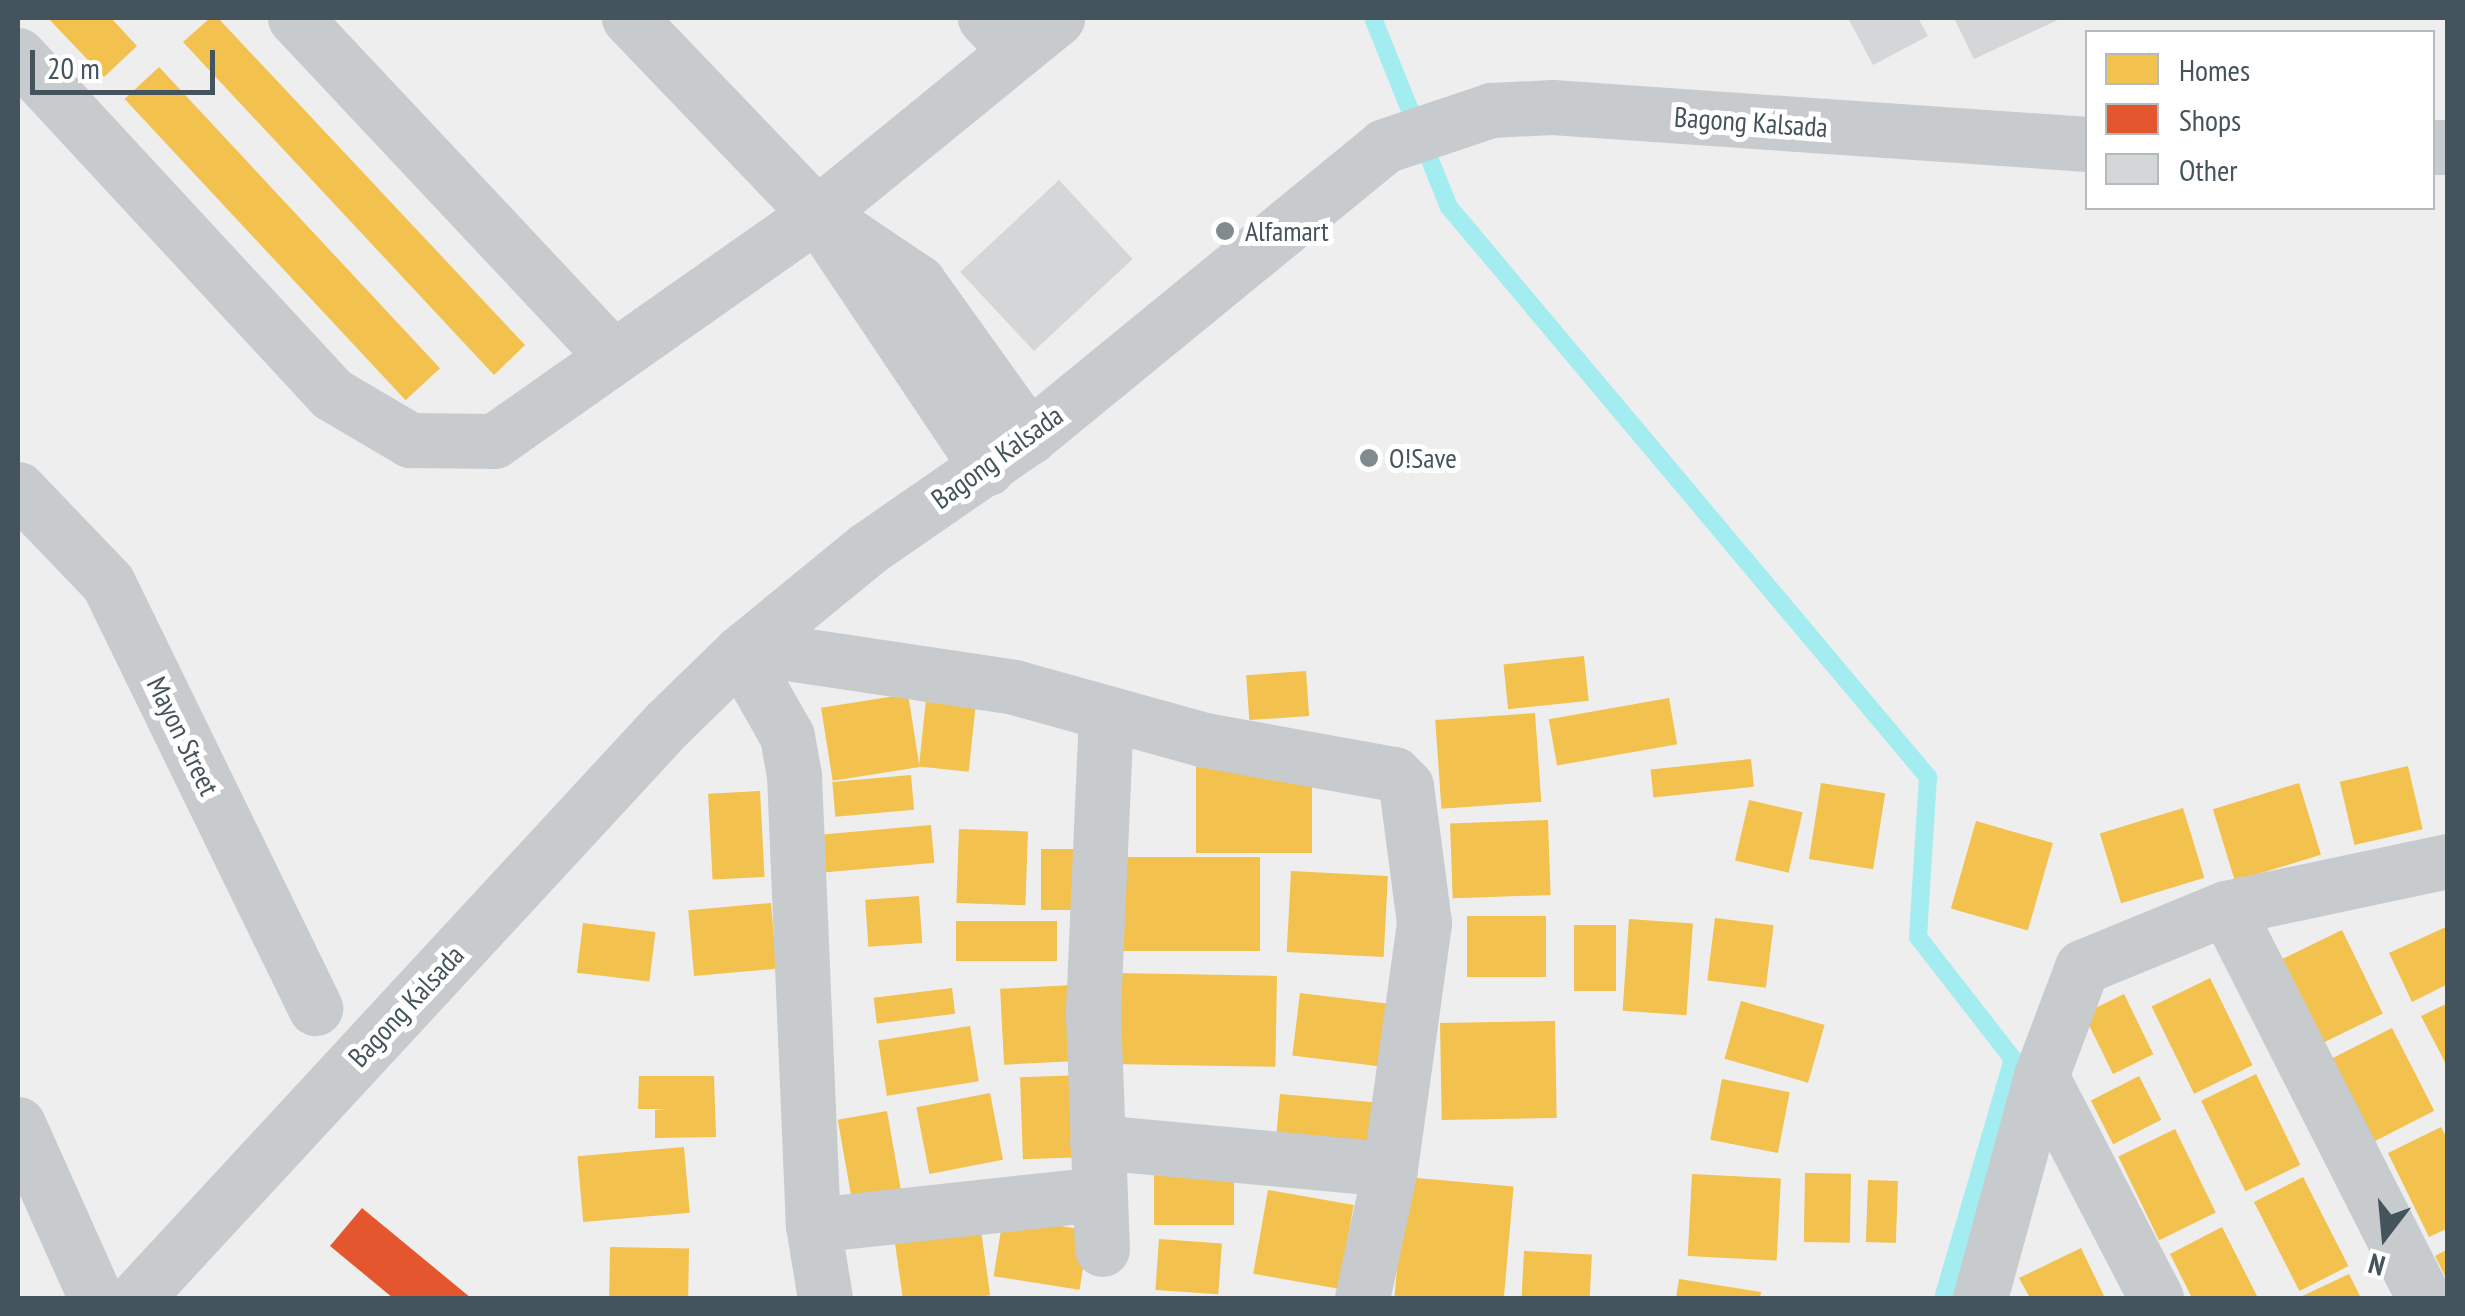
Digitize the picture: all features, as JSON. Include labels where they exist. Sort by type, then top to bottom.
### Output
[{"type":"street","points":[[294,18],[612,355]]},
{"type":"street","points":[[629,18],[817,214],[918,282],[1008,453]]},
{"type":"street","points":[[18,54],[332,394],[410,440],[494,441],[817,214],[1020,28]]},
{"type":"street","name":"Bagong Kalsada","points":[[136,1298],[666,724],[744,650],[867,549],[1008,453],[1384,146],[1491,110],[1552,107],[2085,144]]},
{"type":"street","name":"Mayon Street","points":[[18,489],[108,583],[314,1008]]},
{"type":"street","points":[[744,650],[1014,687],[1206,740],[1394,774],[1406,786],[1424,923],[1390,1168],[1362,1298]]},
{"type":"street","points":[[744,650],[787,736],[794,774],[813,1225],[825,1298]]},
{"type":"street","points":[[1102,1250],[1093,1011],[1106,712]]},
{"type":"street","points":[[1980,1298],[2041,1076],[2082,966],[2226,908],[2448,861]]},
{"type":"street","points":[[2226,908],[2424,1298]]},
{"type":"street","points":[[2041,1076],[2156,1298]]},
{"type":"street","points":[[18,1124],[96,1298]]},
{"type":"street","points":[[813,1225],[1098,1168],[1390,1168]]},
{"type":"building: Homes","points":[[48,18],[111,18],[137,46],[104,77]]},
{"type":"building: Homes","points":[[210,18],[218,18],[525,345],[494,375],[183,42]]},
{"type":"building: Homes","points":[[159,67],[440,368],[406,400],[125,99]]},
{"type":"building: Homes","points":[[1584,656],[1589,701],[1508,709],[1503,664]]},
{"type":"building: Homes","points":[[1306,671],[1309,716],[1249,720],[1246,675]]},
{"type":"building: Homes","points":[[927,690],[977,695],[969,772],[919,767]]},
{"type":"building: Homes","points":[[908,694],[920,767],[833,781],[821,708]]},
{"type":"building: Homes","points":[[1669,698],[1677,744],[1557,765],[1549,719]]},
{"type":"building: Homes","points":[[1535,713],[1541,802],[1441,809],[1435,720]]},
{"type":"building: Homes","points":[[1751,759],[1754,787],[1653,797],[1651,770]]},
{"type":"building: Homes","points":[[1196,766],[1312,766],[1312,853],[1196,853]]},
{"type":"building: Homes","points":[[2408,766],[2423,829],[2354,845],[2340,782]]},
{"type":"building: Homes","points":[[911,775],[914,810],[835,817],[832,782]]},
{"type":"building: Homes","points":[[1821,783],[1885,793],[1873,869],[1809,859]]},
{"type":"building: Homes","points":[[2299,783],[2321,855],[2235,881],[2213,809]]},
{"type":"building: Homes","points":[[760,791],[765,877],[713,880],[708,794]]},
{"type":"building: Homes","points":[[1749,800],[1803,812],[1789,873],[1735,860]]},
{"type":"building: Homes","points":[[2183,808],[2204,878],[2121,903],[2100,833]]},
{"type":"building: Homes","points":[[1548,820],[1551,895],[1453,898],[1450,823]]},
{"type":"building: Homes","points":[[1976,821],[2053,843],[2028,931],[1951,908]]},
{"type":"building: Homes","points":[[931,825],[934,863],[823,873],[819,835]]},
{"type":"building: Homes","points":[[959,829],[1028,831],[1025,905],[956,903]]},
{"type":"building: Homes","points":[[1041,849],[1090,849],[1090,910],[1041,910]]},
{"type":"building: Homes","points":[[1116,857],[1260,857],[1260,951],[1116,951]]},
{"type":"building: Homes","points":[[1291,871],[1388,876],[1384,957],[1287,952]]},
{"type":"building: Homes","points":[[919,896],[922,943],[868,947],[865,900]]},
{"type":"building: Homes","points":[[771,903],[777,969],[694,976],[688,910]]},
{"type":"building: Homes","points":[[1467,916],[1546,916],[1546,977],[1467,977]]},
{"type":"building: Homes","points":[[1715,918],[1774,925],[1766,988],[1707,981]]},
{"type":"building: Homes","points":[[1629,919],[1693,923],[1686,1015],[1623,1011]]},
{"type":"building: Homes","points":[[956,921],[1057,921],[1057,961],[956,961]]},
{"type":"building: Homes","points":[[583,923],[655,932],[649,982],[577,973]]},
{"type":"building: Homes","points":[[1574,925],[1616,925],[1616,991],[1574,991]]},
{"type":"building: Homes","points":[[2448,926],[2448,984],[2412,1002],[2389,953]]},
{"type":"building: Homes","points":[[2342,930],[2383,1014],[2323,1043],[2282,959]]},
{"type":"building: Homes","points":[[1115,973],[1277,976],[1275,1067],[1113,1064]]},
{"type":"building: Homes","points":[[2210,978],[2253,1065],[2194,1094],[2152,1006]]},
{"type":"building: Homes","points":[[1073,985],[1077,1061],[1004,1065],[1000,989]]},
{"type":"building: Homes","points":[[952,988],[955,1014],[877,1023],[874,998]]},
{"type":"building: Homes","points":[[1300,993],[1386,1004],[1379,1066],[1292,1056]]},
{"type":"building: Homes","points":[[2124,994],[2153,1054],[2113,1074],[2084,1014]]},
{"type":"building: Homes","points":[[1741,1001],[1825,1025],[1808,1083],[1724,1059]]},
{"type":"building: Homes","points":[[2448,1003],[2448,1068],[2421,1016]]},
{"type":"building: Homes","points":[[1555,1021],[1557,1118],[1442,1120],[1440,1023]]},
{"type":"building: Homes","points":[[970,1026],[979,1081],[887,1096],[878,1041]]},
{"type":"building: Homes","points":[[2392,1028],[2434,1111],[2374,1142],[2331,1059]]},
{"type":"building: Homes","points":[[2256,1074],[2300,1165],[2245,1192],[2201,1101]]},
{"type":"building: Homes","points":[[1085,1075],[1088,1157],[1023,1159],[1020,1077]]},
{"type":"building: Homes","points":[[639,1076],[714,1076],[716,1137],[655,1138],[655,1110],[668,1109],[638,1109]]},
{"type":"building: Homes","points":[[2139,1076],[2161,1120],[2113,1144],[2091,1101]]},
{"type":"building: Homes","points":[[1722,1079],[1790,1092],[1778,1153],[1710,1140]]},
{"type":"building: Homes","points":[[990,1093],[1003,1160],[929,1174],[916,1107]]},
{"type":"building: Homes","points":[[1280,1094],[1377,1102],[1373,1142],[1277,1134]]},
{"type":"building: Homes","points":[[887,1111],[902,1194],[852,1202],[838,1120]]},
{"type":"building: Homes","points":[[2441,1127],[2448,1140],[2448,1228],[2429,1237],[2388,1153]]},
{"type":"building: Homes","points":[[2175,1129],[2216,1213],[2159,1240],[2118,1157]]},
{"type":"building: Homes","points":[[684,1147],[690,1213],[583,1222],[577,1156]]},
{"type":"building: Homes","points":[[1154,1169],[1234,1169],[1234,1225],[1154,1225]]},
{"type":"building: Homes","points":[[1805,1173],[1851,1174],[1850,1243],[1804,1242]]},
{"type":"building: Homes","points":[[1692,1174],[1781,1179],[1777,1261],[1688,1256]]},
{"type":"building: Homes","points":[[1405,1177],[1514,1186],[1504,1298],[1394,1298]]},
{"type":"building: Homes","points":[[2303,1177],[2348,1266],[2299,1291],[2254,1202]]},
{"type":"building: Homes","points":[[1868,1180],[1898,1181],[1896,1243],[1866,1242]]},
{"type":"building: Homes","points":[[1268,1190],[1354,1205],[1339,1289],[1253,1274]]},
{"type":"building: Homes","points":[[1003,1217],[1089,1231],[1080,1290],[994,1276]]},
{"type":"building: Homes","points":[[2222,1227],[2258,1298],[2192,1298],[2170,1254]]},
{"type":"building: Homes","points":[[981,1230],[990,1295],[903,1298],[895,1242]]},
{"type":"building: Homes","points":[[1159,1239],[1222,1243],[1218,1294],[1155,1290]]},
{"type":"building: Homes","points":[[610,1247],[689,1248],[688,1298],[609,1298]]},
{"type":"building: Homes","points":[[2081,1248],[2105,1298],[2030,1298],[2019,1278]]},
{"type":"building: Homes","points":[[2448,1249],[2448,1282],[2435,1256]]},
{"type":"building: Homes","points":[[1524,1251],[1592,1255],[1590,1298],[1522,1298]]},
{"type":"building: Homes","points":[[2349,1274],[2361,1298],[2298,1298]]},
{"type":"building: Homes","points":[[1679,1279],[1761,1292],[1760,1298],[1676,1298]]},
{"type":"building: Shops","points":[[362,1208],[471,1298],[393,1298],[330,1246]]},
{"type":"building: Other","points":[[1848,18],[1918,18],[1928,36],[1873,65]]},
{"type":"building: Other","points":[[1954,18],[2062,18],[1974,59]]},
{"type":"building: Other","points":[[1059,180],[1133,259],[1034,351],[960,272]]},
{"type":"waterway","points":[[1373,18],[1449,207],[1928,777],[1918,937],[2013,1059],[1943,1298]]},
{"type":"place","name":"Alfamart","points":[[1225,231]]},
{"type":"place","name":"O!Save","points":[[1369,458]]}]
